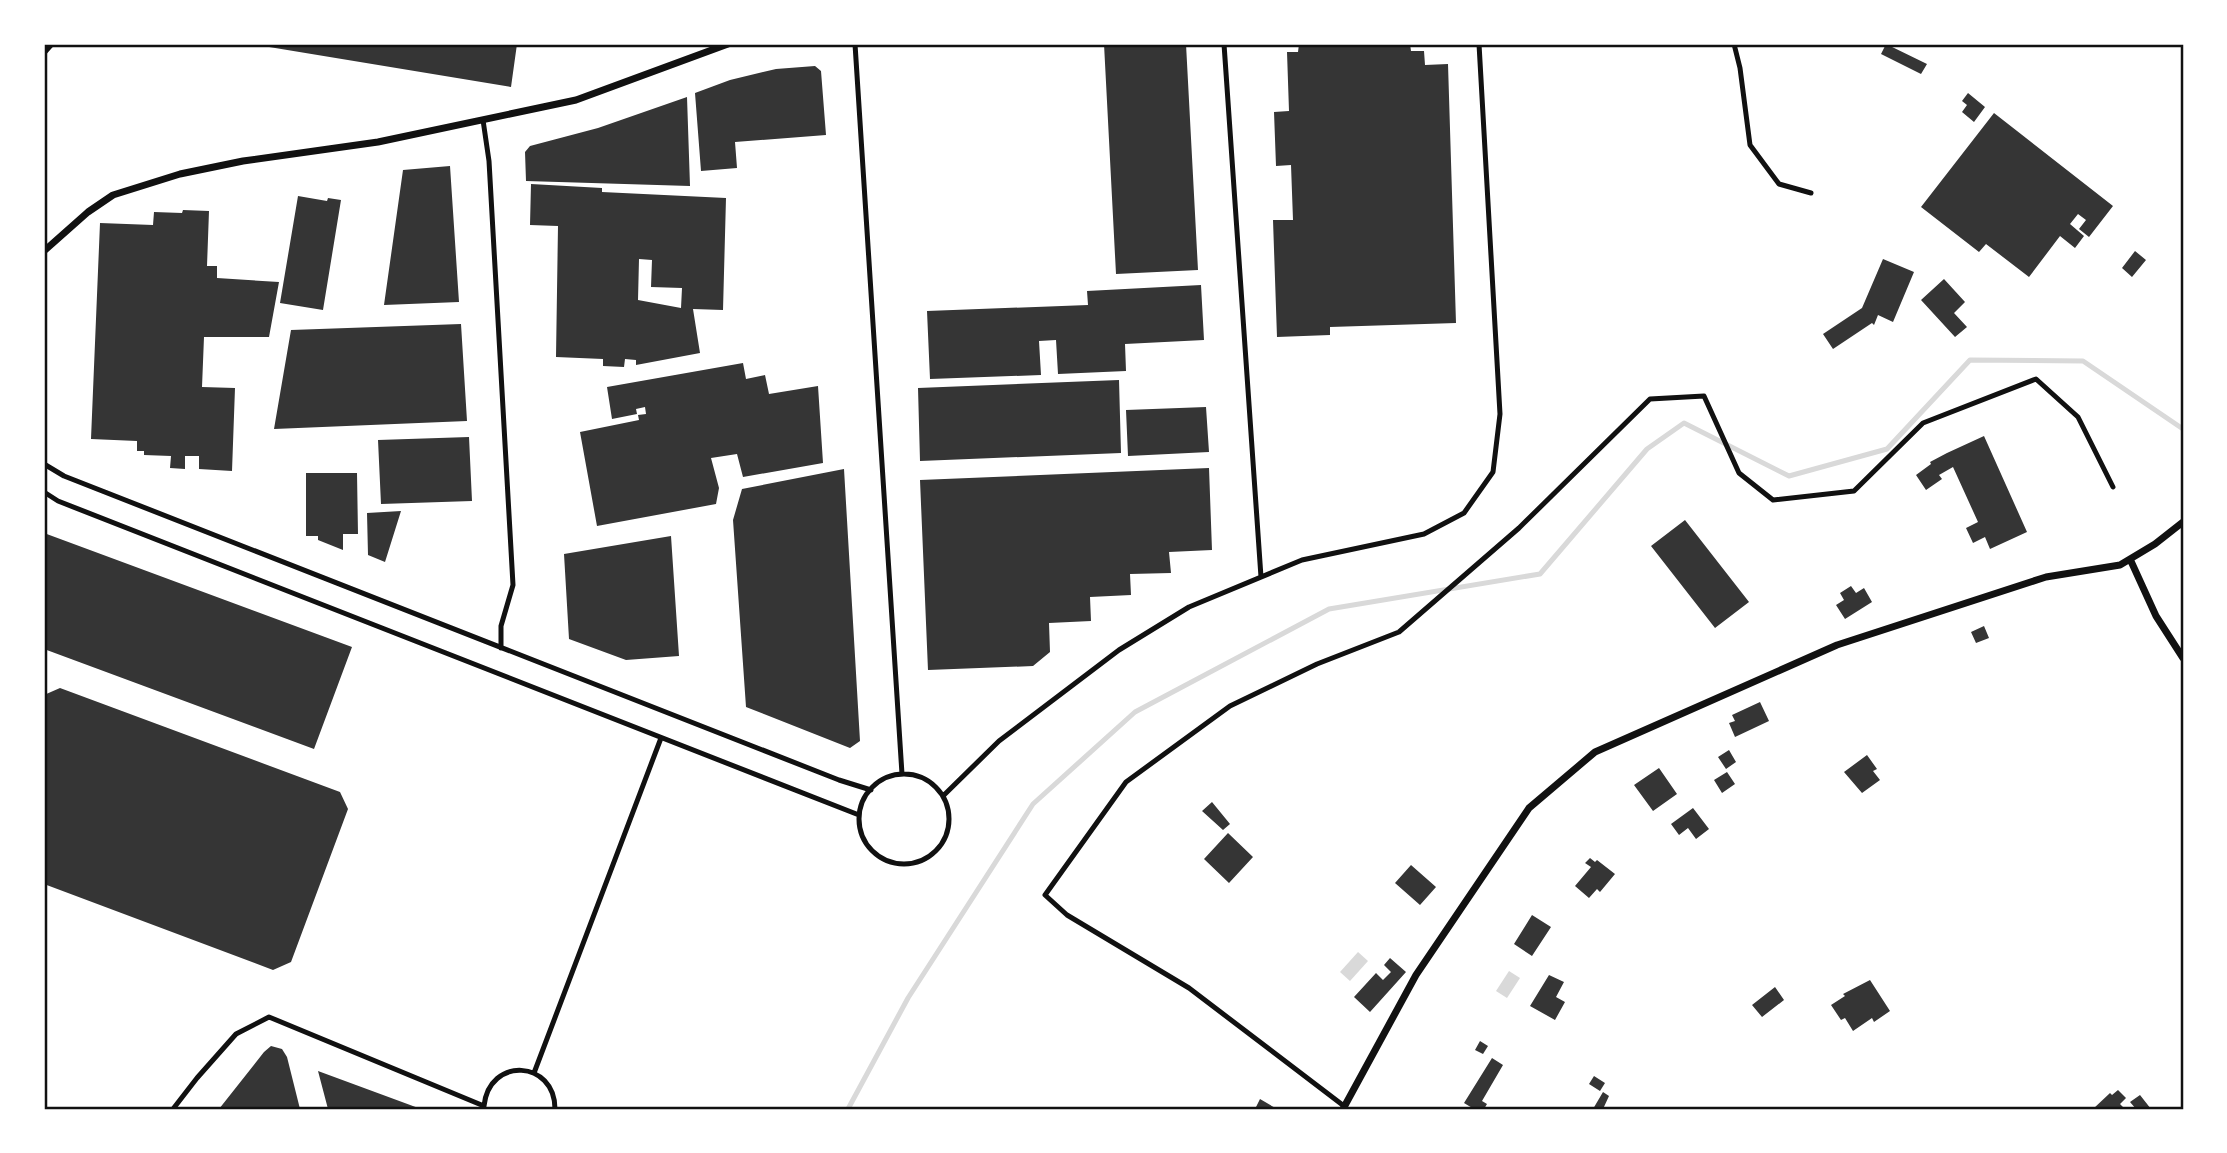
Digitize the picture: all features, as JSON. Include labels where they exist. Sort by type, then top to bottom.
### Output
[{"type":"street","points":[[44,251],[88,212],[113,195],[180,174],[243,160],[378,142],[576,100],[728,44]]},
{"type":"street","points":[[1345,1108],[1416,975],[1529,808],[1595,752],[1838,645],[2046,577],[2120,565],[2183,522]]},
{"type":"street","points":[[2130,559],[2156,616],[2183,658]]},
{"type":"lane","points":[[44,53],[52,44]]},
{"type":"lane","points":[[855,44],[902,774]]},
{"type":"lane","points":[[1224,44],[1261,577]]},
{"type":"lane","points":[[943,796],[999,741],[1119,650],[1189,607],[1302,560],[1424,534],[1464,513],[1493,472],[1500,414],[1479,44]]},
{"type":"lane","points":[[1734,44],[1741,68],[1749,145],[1779,184],[1811,193]]},
{"type":"lane","points":[[483,120],[489,161],[513,585],[501,626],[501,648]]},
{"type":"lane","points":[[1345,1108],[1189,988],[1067,915],[1045,895],[1126,782],[1230,706],[1317,664],[1399,632],[1519,528],[1650,399],[1704,396],[1739,473],[1773,500],[1854,491],[1923,423],[2036,379],[2078,417],[2113,487]]},
{"type":"lane","points":[[44,464],[64,476],[839,780],[871,790]]},
{"type":"lane","points":[[44,492],[58,501],[859,815]]},
{"type":"lane","points":[[534,1073],[661,738]]},
{"type":"lane","points":[[902,774],[927,780],[943,796],[948,810],[947,832],[940,846],[919,862],[903,864],[877,855],[866,844],[860,831],[859,815],[861,804],[874,784],[887,777],[902,774]]},
{"type":"lane","points":[[173,1109],[236,1034],[269,1017],[484,1108],[485,1095],[500,1075],[518,1070],[534,1073],[547,1083],[553,1093],[555,1109]]},
{"type":"shaded area","points":[[1358,952],[1368,961],[1350,981],[1340,972]]},
{"type":"shaded area","points":[[1509,971],[1520,978],[1507,998],[1496,991]]},
{"type":"building","points":[[251,44],[517,44],[511,87]]},
{"type":"building","points":[[1104,44],[1186,44],[1198,270],[1116,274]]},
{"type":"building","points":[[1299,44],[1410,44],[1411,51],[1424,51],[1425,65],[1448,64],[1456,323],[1330,327],[1330,335],[1277,337],[1273,220],[1293,220],[1291,165],[1276,166],[1274,112],[1289,111],[1287,52],[1298,52]]},
{"type":"building","points":[[1886,44],[1927,64],[1921,74],[1881,54]]},
{"type":"building","points":[[815,66],[821,71],[826,135],[735,142],[737,168],[701,171],[695,93],[730,80],[776,69]]},
{"type":"building","points":[[1968,93],[1985,107],[1974,122],[1962,112],[1967,105],[1962,101]]},
{"type":"building","points":[[687,97],[690,186],[526,181],[525,152],[530,146],[598,128]]},
{"type":"building","points":[[1994,113],[2113,206],[2089,237],[2079,229],[2086,220],[2078,214],[2070,224],[2084,236],[2075,248],[2060,236],[2029,277],[1986,244],[1979,252],[1921,207]]},
{"type":"building","points":[[450,166],[459,302],[384,305],[403,170]]},
{"type":"building","points":[[531,184],[602,188],[602,192],[726,198],[723,310],[693,309],[700,353],[636,365],[636,360],[625,359],[624,367],[603,366],[603,359],[556,357],[558,226],[530,225]],"holes":[[[639,259],[652,260],[651,287],[682,288],[681,308],[638,300]]]},
{"type":"building","points":[[298,196],[327,201],[328,198],[341,200],[323,310],[280,303]]},
{"type":"building","points":[[183,210],[209,211],[207,266],[217,266],[217,278],[279,282],[269,337],[204,337],[202,387],[235,388],[232,471],[199,469],[199,456],[185,456],[185,469],[170,468],[171,456],[144,455],[144,451],[137,451],[137,441],[91,439],[100,223],[153,225],[154,212],[182,213]]},
{"type":"building","points":[[2135,251],[2146,260],[2132,277],[2122,268]]},
{"type":"building","points":[[1883,259],[1914,272],[1893,322],[1878,315],[1874,325],[1872,323],[1833,349],[1823,334],[1862,308]]},
{"type":"building","points":[[1944,279],[1965,302],[1954,313],[1967,327],[1955,337],[1921,300]]},
{"type":"building","points":[[1201,285],[1204,340],[1125,344],[1126,371],[1058,374],[1056,340],[1039,341],[1041,375],[930,379],[927,311],[1088,305],[1087,291]]},
{"type":"building","points":[[461,324],[467,421],[274,429],[291,330]]},
{"type":"building","points":[[743,363],[746,379],[765,375],[769,394],[818,386],[823,463],[743,477],[737,454],[711,458],[719,488],[716,504],[597,526],[580,432],[639,420],[638,415],[646,414],[645,407],[636,409],[637,414],[612,419],[607,387]]},
{"type":"building","points":[[1119,380],[1121,453],[920,461],[918,388]]},
{"type":"building","points":[[1206,407],[1209,452],[1128,456],[1126,410]]},
{"type":"building","points":[[1984,436],[2027,532],[1990,549],[1985,537],[1973,543],[1966,528],[1978,522],[1953,467],[1939,475],[1942,479],[1926,490],[1916,475],[1931,464],[1930,462]]},
{"type":"building","points":[[469,437],[472,501],[381,504],[378,440]]},
{"type":"building","points":[[1209,468],[1212,550],[1169,552],[1171,573],[1130,574],[1131,595],[1090,597],[1091,621],[1049,623],[1050,652],[1033,666],[928,670],[920,480]]},
{"type":"building","points":[[844,469],[860,741],[850,748],[746,707],[733,520],[742,489]]},
{"type":"building","points":[[306,473],[357,473],[358,534],[343,534],[343,550],[318,540],[318,536],[306,536]]},
{"type":"building","points":[[401,511],[385,562],[368,555],[367,513]]},
{"type":"building","points":[[1685,520],[1749,602],[1715,628],[1651,546]]},
{"type":"building","points":[[44,533],[352,647],[314,749],[44,649]]},
{"type":"building","points":[[671,536],[679,656],[626,660],[569,639],[564,554]]},
{"type":"building","points":[[1851,586],[1856,593],[1864,588],[1872,602],[1845,619],[1836,605],[1844,600],[1840,593]]},
{"type":"building","points":[[1984,626],[1989,638],[1976,643],[1971,632]]},
{"type":"building","points":[[60,688],[340,792],[348,809],[291,962],[273,970],[44,884],[44,695]]},
{"type":"building","points":[[1760,702],[1769,721],[1735,737],[1729,723],[1735,721],[1732,715]]},
{"type":"building","points":[[1729,750],[1736,762],[1726,769],[1718,757]]},
{"type":"building","points":[[1867,755],[1877,769],[1873,771],[1880,780],[1862,793],[1844,772]]},
{"type":"building","points":[[1659,768],[1677,794],[1653,811],[1634,785]]},
{"type":"building","points":[[1727,772],[1735,784],[1722,793],[1714,780]]},
{"type":"building","points":[[1212,802],[1230,824],[1223,830],[1202,811]]},
{"type":"building","points":[[1693,808],[1709,829],[1696,839],[1688,828],[1679,835],[1671,824]]},
{"type":"building","points":[[1228,833],[1253,857],[1229,883],[1204,859]]},
{"type":"building","points":[[1590,858],[1615,874],[1600,892],[1597,889],[1589,898],[1575,886],[1591,867],[1585,863]]},
{"type":"building","points":[[1411,865],[1436,887],[1420,905],[1395,883]]},
{"type":"building","points":[[1532,915],[1551,927],[1532,956],[1514,944]]},
{"type":"building","points":[[1390,958],[1406,972],[1370,1012],[1354,997],[1376,973],[1383,980],[1391,972],[1384,965]]},
{"type":"building","points":[[1549,975],[1564,982],[1556,997],[1565,1002],[1555,1020],[1530,1006]]},
{"type":"building","points":[[1870,980],[1890,1011],[1874,1022],[1872,1018],[1853,1031],[1845,1018],[1841,1020],[1831,1005],[1845,996],[1843,994]]},
{"type":"building","points":[[1775,987],[1784,1000],[1762,1017],[1752,1005]]},
{"type":"building","points":[[1480,1041],[1488,1046],[1483,1054],[1475,1050]]},
{"type":"building","points":[[271,1046],[282,1049],[287,1057],[300,1109],[219,1109],[264,1052]]},
{"type":"building","points":[[1492,1058],[1503,1065],[1482,1101],[1487,1104],[1484,1109],[1474,1109],[1464,1103]]},
{"type":"building","points":[[318,1071],[421,1109],[328,1109]]},
{"type":"building","points":[[1594,1076],[1605,1083],[1600,1091],[1589,1084]]},
{"type":"building","points":[[2118,1090],[2126,1098],[2120,1104],[2125,1109],[2093,1109],[2110,1093],[2112,1095]]},
{"type":"building","points":[[1603,1092],[1609,1096],[1603,1109],[1593,1109]]},
{"type":"building","points":[[2140,1095],[2151,1109],[2136,1109],[2130,1102]]},
{"type":"building","points":[[1260,1099],[1277,1109],[1255,1109]]},
{"type":"waterway","points":[[848,1109],[908,998],[1033,804],[1135,712],[1329,609],[1540,574],[1647,449],[1684,423],[1789,476],[1887,449],[1970,360],[2083,361],[2183,429]]}]
